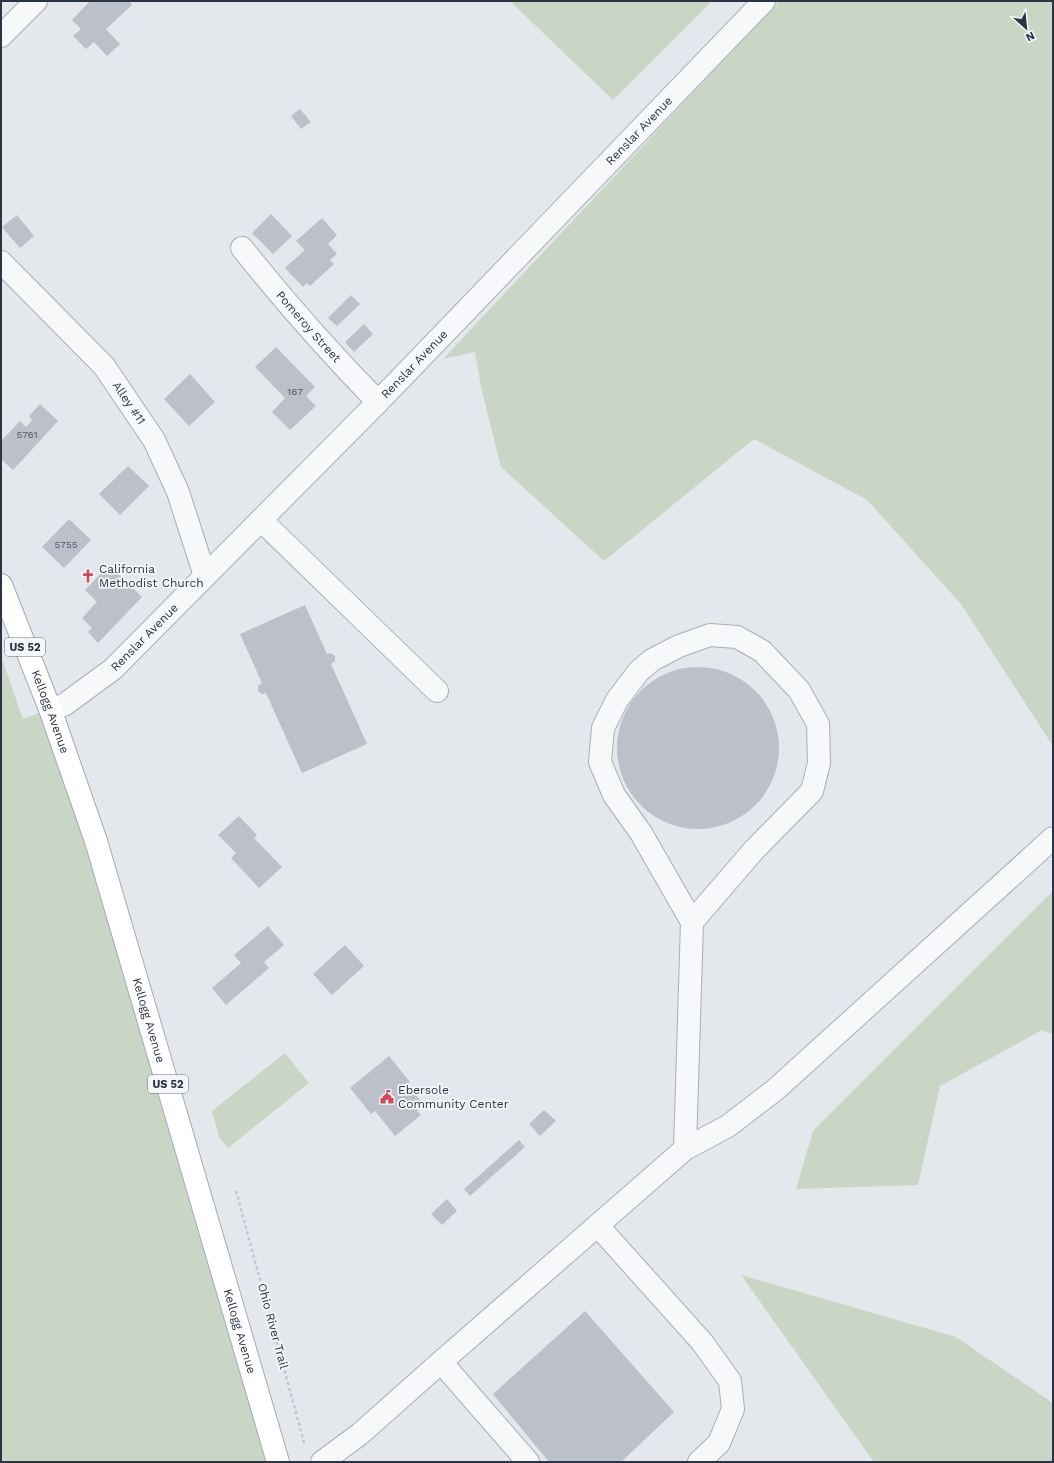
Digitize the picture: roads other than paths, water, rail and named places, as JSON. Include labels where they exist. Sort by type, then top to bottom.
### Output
[{"type":"main road","name":"Kellogg Avenue","points":[[1,585],[50,709],[96,841],[278,1462]]},
{"type":"street","points":[[5,25],[36,1]]},
{"type":"street","name":"Renslar Avenue","points":[[50,709],[64,705],[113,669],[378,402],[764,1]]},
{"type":"street","name":"Pomeroy Street","points":[[242,248],[316,338],[378,402]]},
{"type":"street","name":"Alley #11","points":[[1,262],[104,366],[154,440],[178,492],[205,576]]},
{"type":"street","points":[[262,520],[437,691]]},
{"type":"street","points":[[685,1149],[692,922],[641,833],[614,795],[600,762],[603,728],[617,700],[639,671],[652,660],[679,646],[710,635],[737,636],[762,651],[798,690],[818,724],[819,763],[812,791],[754,850],[692,922]]},
{"type":"street","points":[[322,1462],[360,1434],[685,1149],[728,1126],[775,1090],[1053,838]]},
{"type":"street","points":[[598,1226],[702,1342],[730,1381],[733,1409],[719,1443],[698,1462]]},
{"type":"street","points":[[441,1362],[528,1462]]},
{"type":"place","name":"California Methodist Church","points":[[88,576]]},
{"type":"place","name":"Ebersole Community Center","points":[[387,1097]]}]
